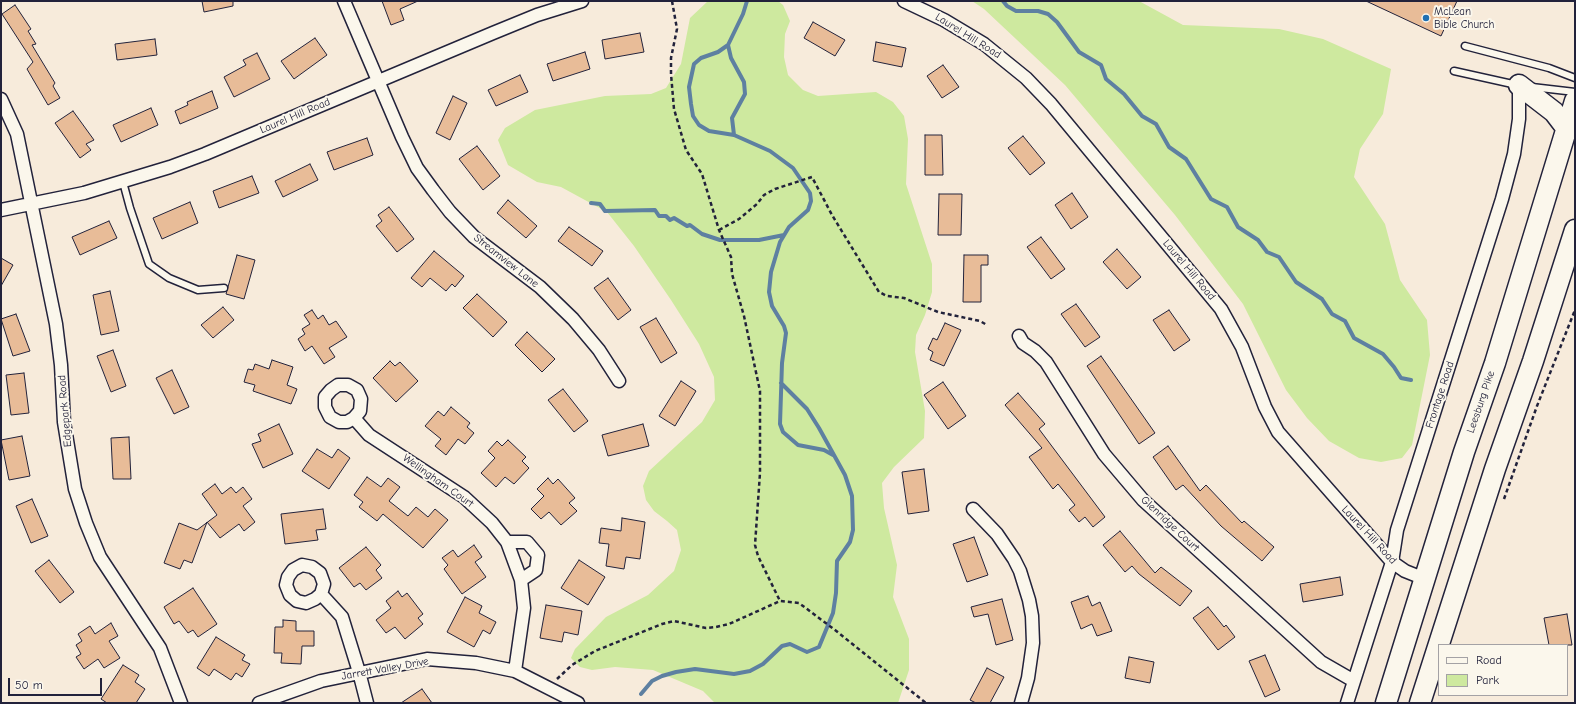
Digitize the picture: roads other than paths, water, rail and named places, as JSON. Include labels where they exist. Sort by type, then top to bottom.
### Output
[{"type":"highway","points":[[1519,86],[1554,112],[1567,129]]},
{"type":"highway","name":"Leesburg Pike","points":[[1386,703],[1464,452],[1495,363],[1575,101]]},
{"type":"highway","points":[[1439,644],[1495,469],[1533,361],[1575,230]]},
{"type":"highway","points":[[1420,703],[1438,647]]},
{"type":"street","name":"Streamview Lane","points":[[344,1],[377,81],[417,168],[450,212],[480,242],[554,299],[573,319],[599,350],[619,381]]},
{"type":"street","name":"Laurel Hill Road","points":[[1,210],[84,193],[124,182],[205,154],[537,15],[582,1]]},
{"type":"street","name":"Laurel Hill Road","points":[[904,1],[944,20],[984,44],[1026,78],[1051,104],[1221,309],[1242,347],[1265,408],[1278,432],[1392,562],[1405,571],[1425,578]]},
{"type":"street","name":"Frontage Road","points":[[1347,703],[1392,562],[1397,530],[1514,154],[1519,119],[1519,86]]},
{"type":"street","name":"Edgepark Road","points":[[1,99],[17,134],[32,204],[56,324],[61,365],[64,422],[76,489],[86,523],[100,557],[160,648],[181,703]]},
{"type":"street","name":"Glenridge Court","points":[[1019,336],[1022,343],[1035,351],[1046,362],[1104,454],[1143,500],[1321,662],[1354,681]]},
{"type":"street","name":"Wellingham Court","points":[[354,418],[369,435],[464,497],[492,523],[507,542],[521,580],[524,608],[515,670]]},
{"type":"street","points":[[973,509],[997,534],[1014,559],[1020,571],[1029,600],[1033,623],[1033,643],[1028,678],[1021,703]]},
{"type":"street","points":[[507,542],[527,542],[538,555],[536,570],[521,580]]},
{"type":"street","points":[[321,594],[342,617],[367,703]]},
{"type":"street","name":"Jarrett Valley Drive","points":[[259,703],[321,681],[427,659],[476,663],[515,670],[578,703]]},
{"type":"lane","points":[[1464,46],[1549,68],[1575,78]]},
{"type":"lane","points":[[1454,71],[1519,86],[1575,92]]},
{"type":"lane","points":[[124,182],[130,208],[149,264],[169,278],[198,290],[224,288]]},
{"type":"waterway","points":[[747,1],[743,14],[728,45],[718,52],[701,58],[694,64],[689,87],[693,116],[699,125],[709,131],[734,135],[770,151],[793,168],[810,193],[811,201],[808,210],[789,227],[780,242],[771,272],[769,292],[772,306],[784,326],[786,333],[782,363],[780,424],[783,432],[798,445],[824,450],[833,455]]},
{"type":"waterway","points":[[1003,1],[1007,6],[1016,11],[1038,11],[1048,14],[1057,22],[1079,52],[1101,65],[1106,79],[1124,94],[1142,116],[1156,124],[1169,147],[1186,159],[1211,199],[1227,207],[1238,227],[1258,240],[1267,252],[1279,257],[1296,282],[1322,299],[1332,314],[1345,321],[1354,338],[1383,354],[1401,378],[1411,380]]},
{"type":"waterway","points":[[728,45],[731,58],[744,82],[745,94],[732,118],[734,135]]},
{"type":"waterway","points":[[591,203],[600,204],[605,211],[655,210],[659,216],[666,216],[670,220],[674,218],[687,226],[690,225],[702,234],[720,240],[759,240],[784,235]]},
{"type":"waterway","points":[[641,694],[652,681],[676,672],[695,669],[734,674],[750,671],[763,664],[782,646],[790,644],[807,652],[819,647],[833,613],[836,593],[837,561],[850,542],[853,530],[852,496],[845,475],[819,428],[807,409],[781,383]]},
{"type":"place","name":"McLean Bible Church","points":[[1426,18]]}]
